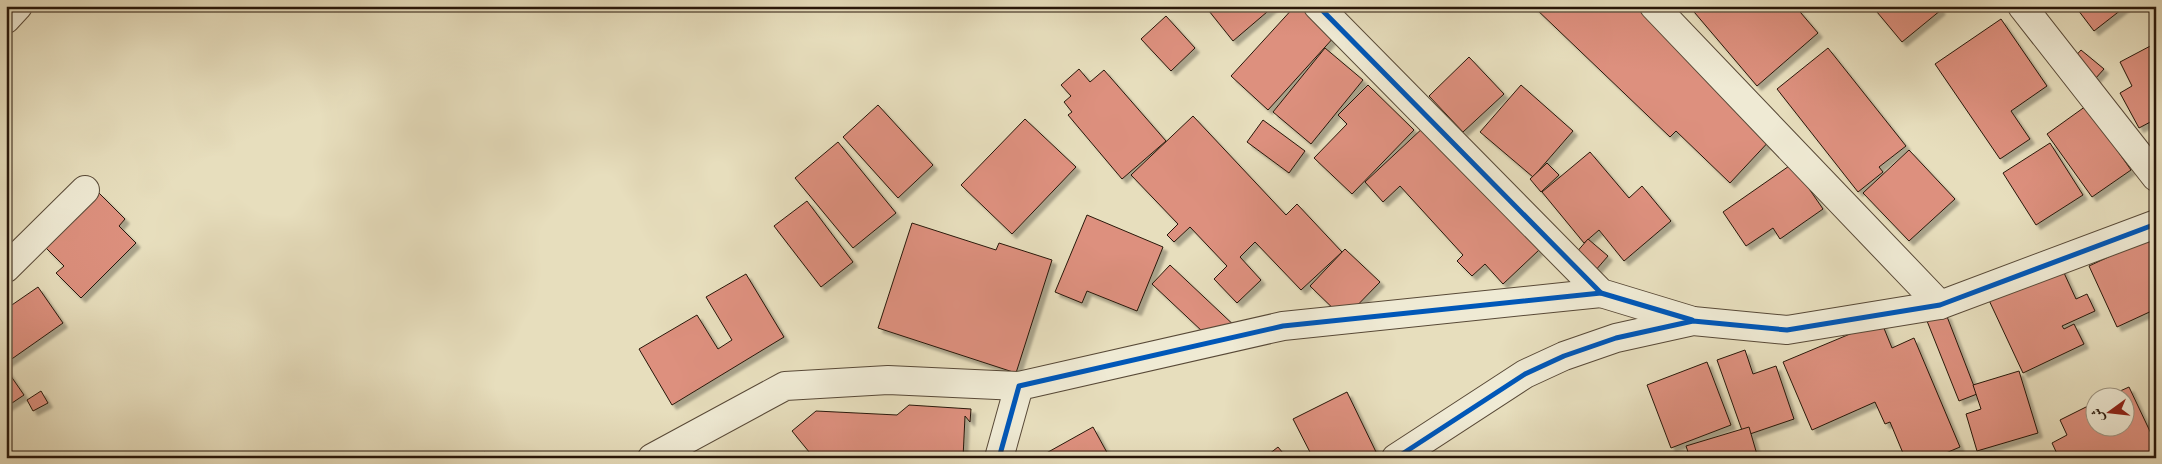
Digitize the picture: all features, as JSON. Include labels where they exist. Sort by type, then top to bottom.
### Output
[{"type":"street","points":[[6,19],[18,6]]},
{"type":"street","points":[[1318,6],[1601,293]]},
{"type":"street","points":[[1654,6],[1940,305]]},
{"type":"street","points":[[2022,6],[2156,177]]},
{"type":"street","points":[[6,268],[85,190]]},
{"type":"street","points":[[652,458],[785,386],[888,380],[1019,386],[1283,326],[1601,293],[1693,321],[1787,330],[1940,305],[2156,224]]},
{"type":"street","points":[[1396,458],[1525,374],[1556,359],[1616,338],[1693,321]]},
{"type":"street","points":[[999,458],[1019,386]]},
{"type":"building","points":[[1205,6],[1274,6],[1233,41]]},
{"type":"building","points":[[1295,6],[1303,6],[1335,36],[1268,110],[1231,76]]},
{"type":"building","points":[[1533,6],[1637,6],[1773,137],[1730,183],[1676,131],[1670,137]]},
{"type":"building","points":[[1689,6],[1795,6],[1818,33],[1757,86]]},
{"type":"building","points":[[1872,6],[1938,6],[1941,10],[1902,42]]},
{"type":"building","points":[[2075,6],[2126,6],[2094,31]]},
{"type":"building","points":[[2148,6],[2156,6],[2156,16]]},
{"type":"building","points":[[1166,16],[1195,48],[1171,71],[1141,39]]},
{"type":"building","points":[[2001,19],[2047,86],[2011,111],[2030,139],[2000,159],[1935,64]]},
{"type":"building","points":[[2156,43],[2156,119],[2139,128],[2120,93],[2132,86],[2120,62]]},
{"type":"building","points":[[1325,48],[1363,80],[1311,144],[1273,112]]},
{"type":"building","points":[[1828,48],[1906,146],[1879,167],[1883,172],[1858,192],[1777,89]]},
{"type":"building","points":[[2081,50],[2104,69],[2095,79],[2072,60]]},
{"type":"building","points":[[1469,57],[1504,94],[1463,132],[1429,96]]},
{"type":"building","points":[[1079,69],[1090,82],[1104,70],[1166,141],[1122,179],[1068,115],[1072,112],[1064,102],[1071,96],[1061,85]]},
{"type":"building","points":[[1368,85],[1414,130],[1352,194],[1314,158],[1347,124],[1338,115]]},
{"type":"building","points":[[1521,85],[1573,131],[1533,177],[1480,132]]},
{"type":"building","points":[[878,105],[933,165],[898,198],[843,137]]},
{"type":"building","points":[[2086,106],[2131,170],[2092,197],[2047,134]]},
{"type":"building","points":[[1193,116],[1286,215],[1297,204],[1342,252],[1301,290],[1255,242],[1240,257],[1261,280],[1237,303],[1214,279],[1227,266],[1190,227],[1174,242],[1167,235],[1178,224],[1131,175]]},
{"type":"building","points":[[1025,119],[1076,167],[1012,234],[961,185]]},
{"type":"building","points":[[1263,120],[1305,151],[1289,173],[1247,142]]},
{"type":"building","points":[[1425,126],[1539,250],[1503,284],[1485,264],[1472,276],[1457,261],[1463,255],[1400,186],[1383,202],[1365,182]]},
{"type":"building","points":[[838,142],[896,213],[853,248],[795,178]]},
{"type":"building","points":[[2050,143],[2083,195],[2036,225],[2003,173]]},
{"type":"building","points":[[1909,150],[1955,199],[1909,241],[1863,193]]},
{"type":"building","points":[[1590,152],[1629,198],[1642,186],[1671,221],[1624,261],[1599,230],[1584,243],[1542,192]]},
{"type":"building","points":[[1547,163],[1559,175],[1541,192],[1530,179]]},
{"type":"building","points":[[1792,164],[1823,209],[1780,239],[1773,228],[1746,246],[1723,212]]},
{"type":"building","points":[[99,193],[125,219],[119,226],[136,243],[81,298],[56,273],[64,266],[45,247]]},
{"type":"building","points":[[807,201],[853,262],[821,287],[774,226]]},
{"type":"building","points":[[1087,215],[1163,247],[1137,311],[1087,291],[1082,303],[1055,292]]},
{"type":"building","points":[[912,223],[996,250],[999,243],[1052,260],[1016,373],[878,328]]},
{"type":"building","points":[[2156,235],[2156,309],[2117,327],[2089,266]]},
{"type":"building","points":[[1588,239],[1608,256],[1595,271],[1575,254]]},
{"type":"building","points":[[1345,249],[1380,282],[1344,319],[1310,286]]},
{"type":"building","points":[[2059,262],[2076,299],[2087,294],[2095,311],[2062,326],[2064,329],[2074,324],[2084,344],[2023,373],[1987,296]]},
{"type":"building","points":[[1170,265],[1239,330],[1221,349],[1152,284]]},
{"type":"building","points":[[746,274],[784,337],[672,405],[639,349],[697,315],[718,349],[732,340],[706,297]]},
{"type":"building","points":[[38,287],[63,323],[6,363],[6,309]]},
{"type":"building","points":[[1946,314],[1977,394],[1959,401],[1927,321]]},
{"type":"building","points":[[1881,321],[1892,348],[1914,338],[1960,447],[1934,458],[1905,458],[1890,422],[1885,424],[1875,402],[1812,430],[1783,362]]},
{"type":"building","points":[[1745,350],[1753,374],[1776,366],[1794,419],[1744,436],[1717,360]]},
{"type":"building","points":[[1707,362],[1731,425],[1671,448],[1647,385]]},
{"type":"building","points":[[6,369],[24,395],[6,407]]},
{"type":"building","points":[[2019,371],[2038,433],[1977,451],[1966,414],[1981,409],[1973,385]]},
{"type":"building","points":[[41,391],[48,403],[33,411],[27,400]]},
{"type":"building","points":[[1347,392],[1377,454],[1370,458],[1313,458],[1293,419]]},
{"type":"building","points":[[2134,398],[2156,444],[2156,453],[2147,458],[2059,458],[2052,443],[2067,435],[2060,420],[2084,408],[2084,436],[2134,436]]},
{"type":"building","points":[[909,405],[971,409],[970,422],[965,416],[963,458],[814,458],[792,431],[816,411],[897,415]]},
{"type":"building","points":[[1093,427],[1110,458],[1042,458],[1041,456]]},
{"type":"building","points":[[1749,427],[1758,458],[1690,458],[1686,446]]},
{"type":"building","points":[[1278,447],[1287,458],[1264,458]]},
{"type":"building","points":[[485,452],[489,458],[476,458]]},
{"type":"cycle path","points":[[1318,6],[1601,293],[1692,320]]},
{"type":"cycle path","points":[[1396,458],[1525,374],[1564,356],[1616,338],[1693,321],[1787,330],[1940,305],[2156,224]]},
{"type":"cycle path","points":[[999,458],[1019,386],[1283,326],[1601,293]]}]
